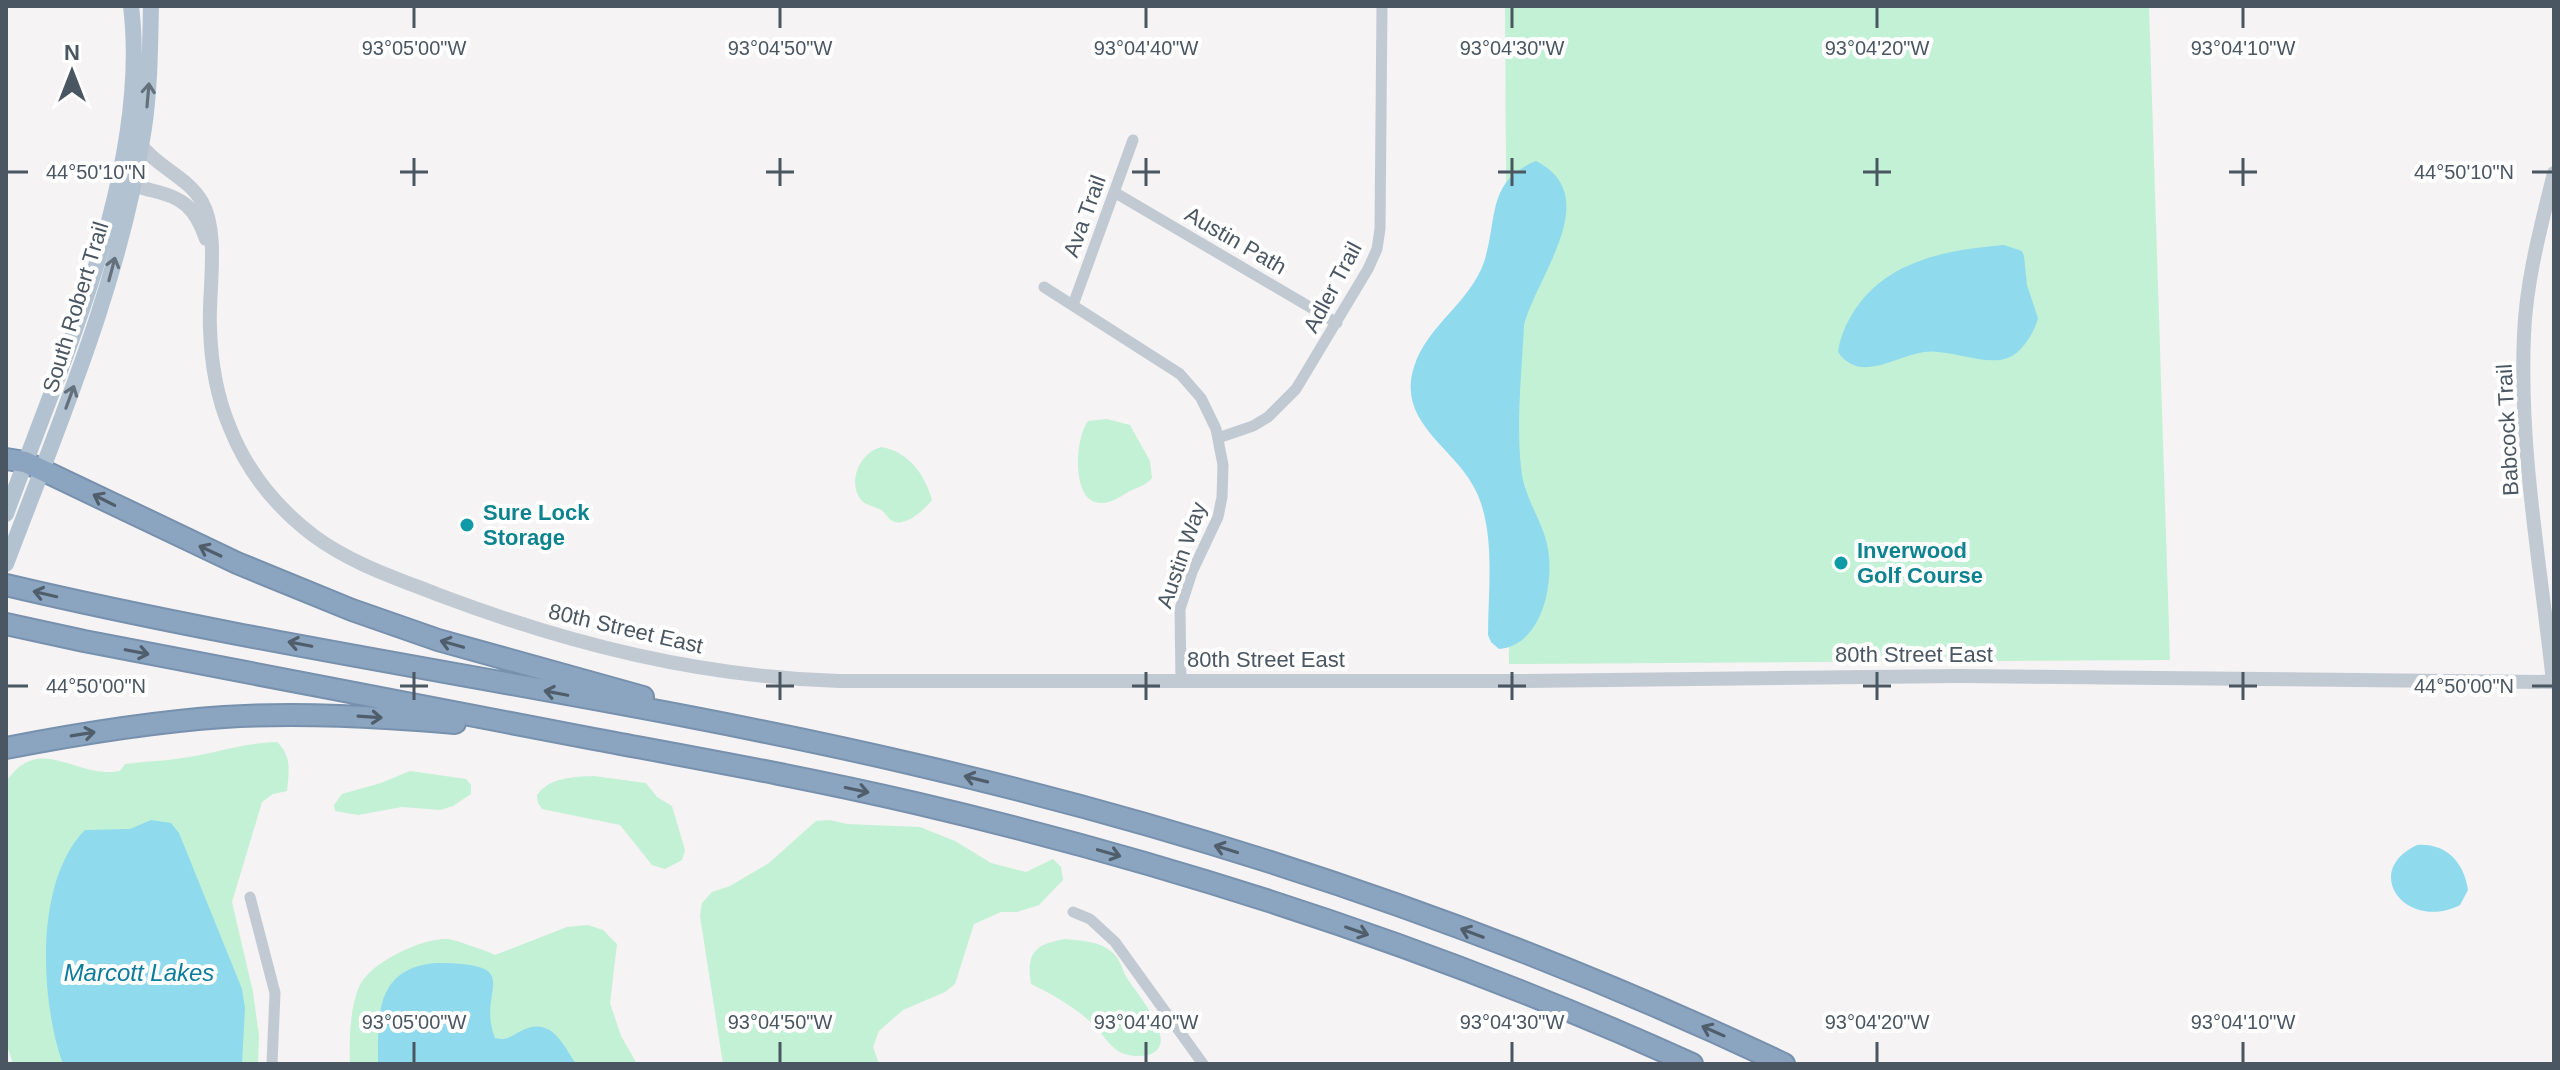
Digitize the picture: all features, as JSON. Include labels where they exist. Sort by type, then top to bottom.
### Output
[{"type":"highway","points":[[24,464],[250,569],[365,615],[502,658],[797,739]]},
{"type":"highway","points":[[6,585],[171,620],[797,739],[917,765],[1139,822],[1327,880],[1562,968],[1784,1064]]},
{"type":"highway","points":[[6,624],[780,775],[997,823],[1223,886],[1437,960],[1692,1064]]},
{"type":"highway","points":[[6,748],[193,720],[346,715],[513,729],[780,775]]},
{"type":"main road","name":"South Robert Trail","points":[[6,514],[89,288],[122,158],[131,90],[131,6]]},
{"type":"main road","name":"South Robert Trail","points":[[6,564],[22,520],[24,464],[101,308],[133,186],[148,92],[151,6]]},
{"type":"street","name":"Adler Trail","points":[[1218,438],[1253,426],[1285,403],[1375,257],[1379,239],[1382,6]]},
{"type":"street","name":"Ava Trail","points":[[1073,305],[1133,140]]},
{"type":"street","name":"80th Street East","points":[[141,145],[159,165],[185,183],[201,200],[210,228],[209,325],[212,364],[221,405],[237,446],[262,483],[296,521],[324,543],[362,564],[487,613],[646,659],[724,672],[839,681],[1181,682],[1952,676],[2554,683]]},
{"type":"street","points":[[122,158],[125,176],[133,186]]},
{"type":"street","name":"Babcock Trail","points":[[2554,173],[2533,262],[2524,334],[2526,440],[2554,683]]},
{"type":"street","name":"80th Street East","points":[[133,186],[172,195],[188,205],[200,224],[211,259]]},
{"type":"street","name":"Austin Path","points":[[1114,192],[1337,323]]},
{"type":"street","name":"Austin Way","points":[[1044,287],[1180,374],[1201,398],[1218,438],[1223,465],[1222,497],[1218,517],[1192,572],[1180,609],[1181,682]]},
{"type":"street","points":[[250,897],[275,993],[272,1064]]},
{"type":"street","points":[[1073,912],[1090,919],[1115,942],[1203,1064]]},
{"type":"green space","points":[[1505,6],[2149,6],[2170,660],[1509,664]]},
{"type":"green space","points":[[1107,419],[1130,425],[1150,461],[1152,478],[1114,500],[1100,503],[1087,497],[1082,488],[1079,451],[1088,421]]},
{"type":"green space","points":[[882,447],[908,459],[925,482],[932,500],[905,521],[893,521],[881,510],[863,502],[856,490],[859,466],[868,454]]},
{"type":"green space","points":[[277,742],[287,758],[287,791],[273,794],[262,802],[232,902],[253,992],[259,1036],[258,1064],[13,1064],[6,1042],[6,782],[19,767],[45,758],[104,772],[120,771],[125,764]]},
{"type":"green space","points":[[410,771],[466,779],[471,785],[471,794],[453,806],[440,810],[402,807],[358,815],[335,811],[334,805],[342,794]]},
{"type":"green space","points":[[594,776],[646,783],[657,797],[672,806],[685,850],[682,860],[665,869],[652,865],[620,825],[542,809],[538,803],[537,795],[549,785],[563,779]]},
{"type":"green space","points":[[816,821],[847,824],[920,827],[955,841],[991,863],[1026,872],[1053,859],[1061,867],[1063,880],[1039,905],[1017,912],[1001,912],[974,924],[955,984],[945,992],[903,1010],[879,1031],[873,1047],[879,1064],[723,1064],[700,916],[702,903],[712,892],[730,886],[769,863]]},
{"type":"green space","points":[[588,925],[603,930],[617,944],[610,1003],[621,1036],[637,1064],[350,1064],[351,1022],[357,991],[367,975],[387,959],[425,942],[448,939],[495,955],[567,927]]},
{"type":"green space","points":[[1065,939],[1099,945],[1116,956],[1154,1018],[1161,1041],[1158,1049],[1144,1056],[1121,1053],[1082,1015],[1031,984],[1030,965],[1035,952],[1046,944]]},
{"type":"water","points":[[1536,161],[1556,176],[1565,194],[1566,215],[1561,237],[1524,325],[1520,396],[1523,478],[1548,549],[1549,579],[1542,611],[1535,625],[1526,637],[1514,645],[1499,649],[1488,635],[1490,562],[1482,507],[1467,475],[1420,419],[1413,404],[1411,387],[1420,352],[1478,277],[1501,190],[1520,169]]},
{"type":"water","points":[[2004,245],[2022,251],[2027,285],[2038,318],[2028,340],[2015,354],[2001,360],[1991,360],[1924,352],[1867,367],[1847,361],[1838,352],[1851,316],[1864,297],[1880,282],[1917,262],[1938,255]]},
{"type":"water","name":"Marcott Lakes","points":[[151,820],[171,823],[179,833],[242,989],[245,1008],[242,1064],[63,1064],[55,1038],[46,976],[46,942],[57,879],[68,852],[85,830],[130,829]]},
{"type":"water","points":[[2417,845],[2437,847],[2458,863],[2468,890],[2460,905],[2441,911],[2423,911],[2408,905],[2397,895],[2392,883],[2392,870],[2400,856]]},
{"type":"water","points":[[435,963],[464,964],[482,968],[490,974],[493,982],[491,1021],[495,1038],[507,1038],[530,1028],[547,1029],[560,1039],[576,1064],[378,1064],[378,1028],[384,997],[401,974]]},
{"type":"place","name":"Sure Lock Storage","points":[[467,525]]},
{"type":"place","name":"Inverwood Golf Course","points":[[1841,563]]}]
